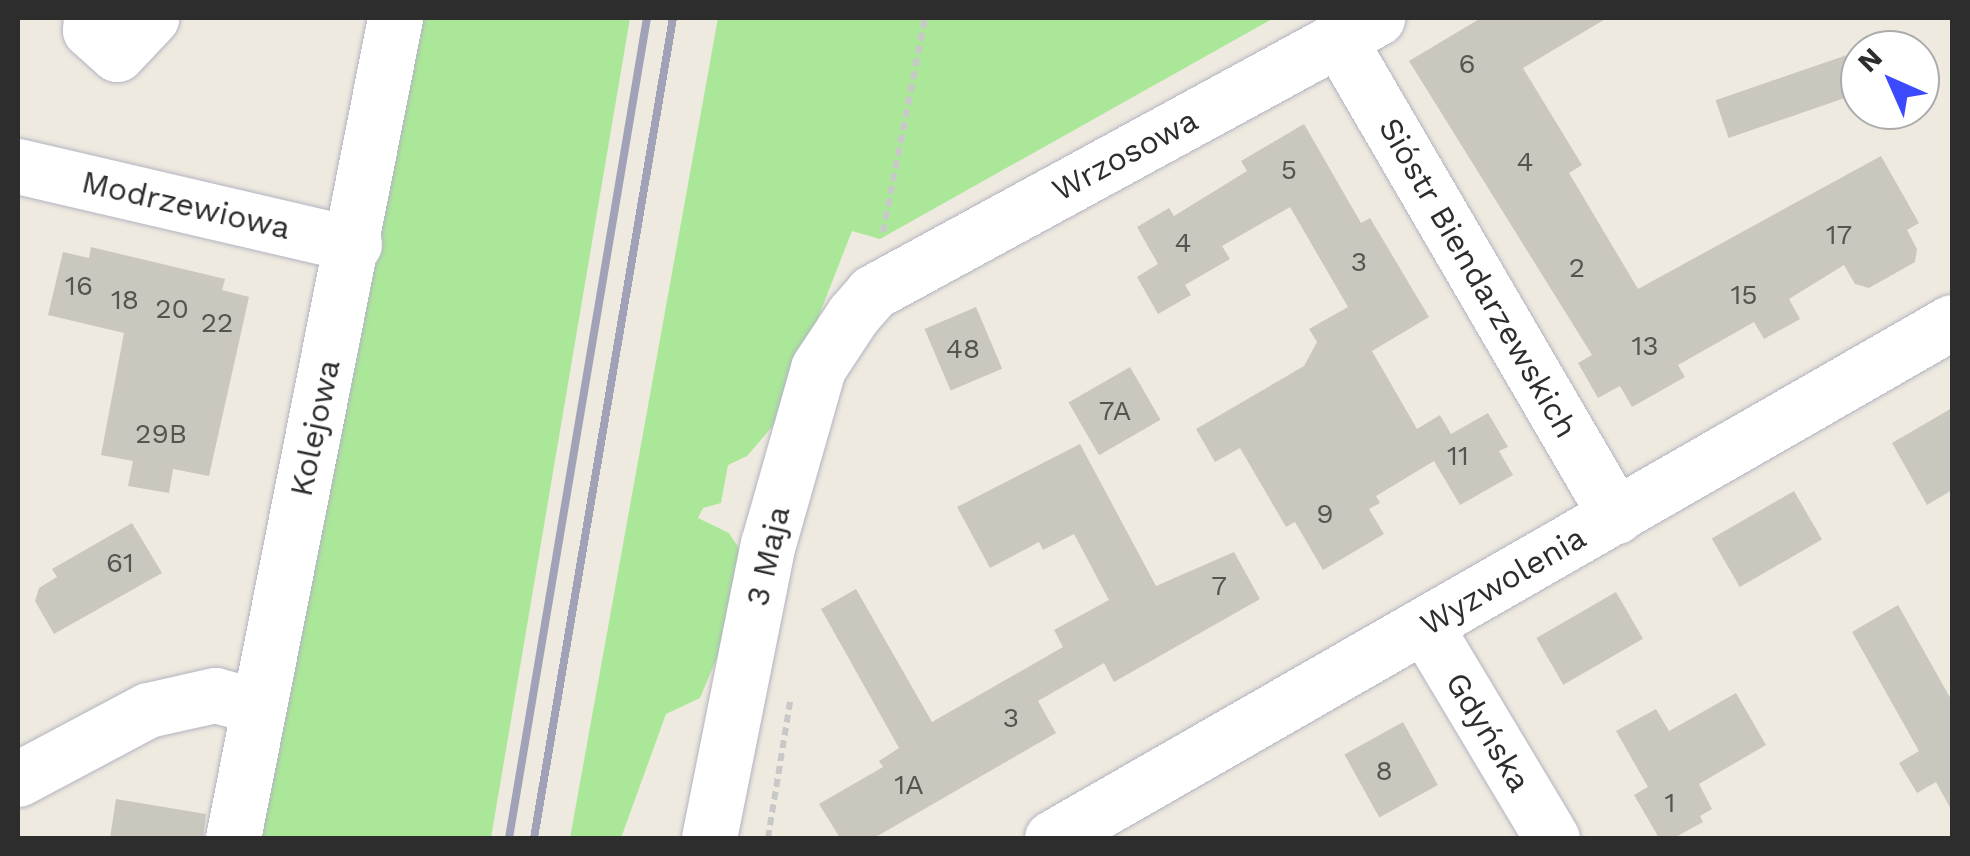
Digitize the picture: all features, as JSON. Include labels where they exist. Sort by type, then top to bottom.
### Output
[{"type":"street","points":[[91,18],[90,30],[118,54],[151,18]]},
{"type":"street","name":"Kolejowa","points":[[233,838],[256,706],[354,244],[395,18]]},
{"type":"street","name":"Wrzosowa","points":[[873,292],[1358,29]]},
{"type":"street","name":"Sióstr Biendarzewskich","points":[[1358,29],[1616,516]]},
{"type":"street","name":"Modrzewiowa","points":[[18,166],[354,244]]},
{"type":"street","name":"3 Maja","points":[[708,838],[768,544],[818,368],[873,292]]},
{"type":"street","name":"Wyzwolenia","points":[[1052,838],[1952,322]]},
{"type":"street","name":"Gdyńska","points":[[1426,626],[1552,838]]},
{"type":"street","points":[[18,778],[148,710],[214,695],[256,706]]},
{"type":"path","points":[[873,292],[896,142],[925,18]]},
{"type":"green space","points":[[417,18],[630,18],[491,838],[252,838]]},
{"type":"green space","points":[[718,18],[1274,18],[880,239],[852,231],[778,420],[747,456],[728,465],[721,503],[703,508],[698,518],[729,533],[740,550],[731,624],[700,698],[666,714],[621,838],[570,838]]},
{"type":"building","points":[[1481,18],[1607,18],[1523,68],[1582,165],[1569,173],[1638,289],[1881,156],[1919,223],[1907,230],[1917,249],[1915,262],[1869,288],[1855,284],[1844,265],[1789,299],[1800,319],[1764,339],[1754,322],[1678,365],[1685,377],[1632,407],[1620,386],[1598,398],[1578,363],[1592,355],[1409,61]]},
{"type":"building","points":[[1840,57],[1840,100],[1729,138],[1716,100]]},
{"type":"building","points":[[1304,124],[1361,223],[1370,218],[1429,317],[1372,351],[1417,429],[1440,415],[1451,434],[1488,413],[1508,447],[1499,451],[1513,475],[1460,505],[1434,461],[1376,496],[1380,503],[1369,509],[1384,534],[1323,570],[1295,522],[1286,527],[1240,448],[1215,462],[1196,429],[1304,366],[1317,342],[1309,329],[1348,307],[1290,207],[1222,246],[1230,259],[1185,285],[1191,295],[1158,314],[1137,277],[1158,264],[1137,227],[1169,208],[1174,216],[1247,171],[1241,161]]},
{"type":"building","points":[[91,247],[225,279],[222,290],[249,297],[209,476],[173,469],[169,493],[128,486],[133,461],[101,455],[124,333],[48,315],[63,252],[89,258]]},
{"type":"building","points":[[976,307],[1002,369],[951,391],[924,329]]},
{"type":"building","points":[[1130,367],[1160,420],[1099,455],[1069,402]]},
{"type":"building","points":[[1952,408],[1952,490],[1927,505],[1892,443]]},
{"type":"building","points":[[1080,444],[1156,586],[1234,552],[1260,599],[1114,682],[1104,663],[1038,701],[1056,733],[874,838],[840,838],[819,804],[883,767],[879,761],[899,748],[821,609],[856,589],[932,722],[1063,647],[1054,630],[1109,600],[1074,534],[1043,550],[1039,542],[990,568],[957,507]]},
{"type":"building","points":[[1794,491],[1822,539],[1740,587],[1712,538]]},
{"type":"building","points":[[132,523],[162,573],[54,634],[35,601],[39,588],[57,577],[52,569]]},
{"type":"building","points":[[1616,592],[1643,639],[1563,685],[1536,638]]},
{"type":"building","points":[[1898,605],[1952,701],[1952,811],[1936,782],[1917,793],[1899,763],[1919,751],[1852,632]]},
{"type":"building","points":[[1736,693],[1766,745],[1699,784],[1712,809],[1700,816],[1703,822],[1674,838],[1659,838],[1634,795],[1648,787],[1616,731],[1656,709],[1669,731]]},
{"type":"building","points":[[1403,722],[1438,785],[1379,817],[1344,754]]},
{"type":"building","points":[[116,799],[206,814],[203,838],[110,838]]},
{"type":"railway","points":[[509,838],[647,18]]},
{"type":"railway","points":[[534,838],[673,18]]}]
